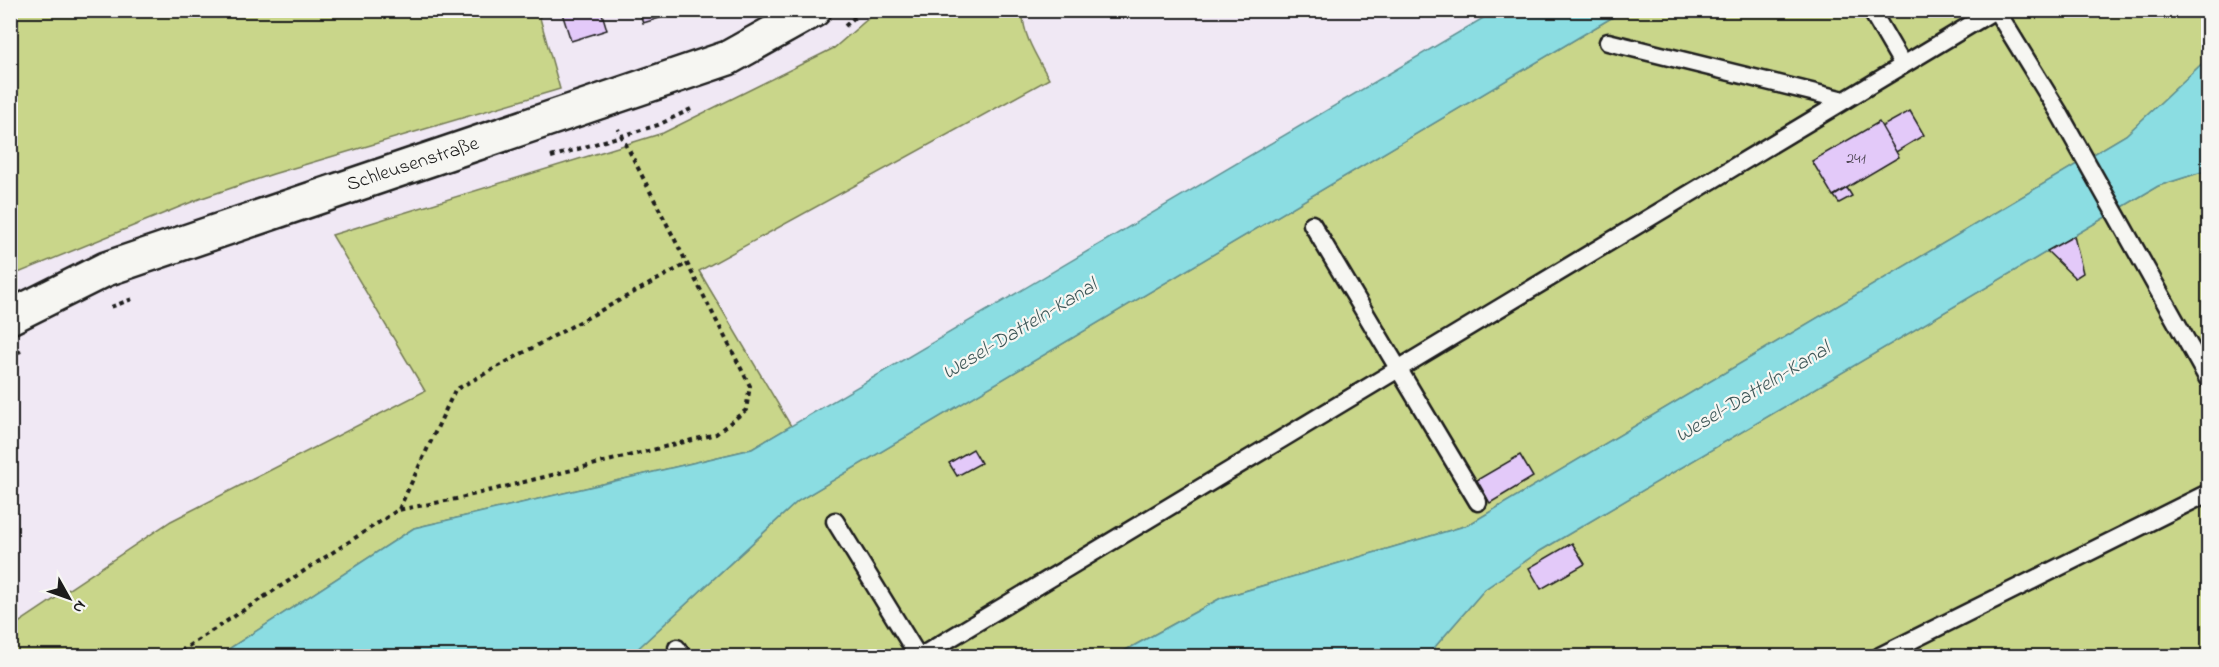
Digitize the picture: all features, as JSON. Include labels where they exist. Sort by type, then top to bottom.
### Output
[{"type":"street","name":"Schleusenstraße","points":[[10,317],[106,269],[729,58],[814,10]]},
{"type":"lane","points":[[1871,10],[1903,65]]},
{"type":"lane","points":[[835,521],[920,657],[1996,10],[2058,111],[2208,379]]},
{"type":"lane","points":[[1608,42],[1844,100]]},
{"type":"lane","points":[[1312,224],[1478,502]]},
{"type":"lane","points":[[1880,657],[2208,493]]},
{"type":"path","points":[[173,657],[398,510],[456,499],[716,434],[746,410],[750,386],[621,135],[607,100]]},
{"type":"path","points":[[398,510],[455,390],[686,264]]},
{"type":"green space","points":[[11,10],[538,11],[560,89],[273,174],[199,199],[11,276]]},
{"type":"green space","points":[[877,11],[1023,11],[1028,38],[1049,79],[699,271],[791,426],[752,449],[414,528],[218,656],[11,656],[11,628],[171,521],[425,391],[332,235],[663,133],[834,48]]},
{"type":"green space","points":[[1623,11],[2208,11],[2208,58],[2126,135],[1468,525],[1221,598],[1115,656],[635,656],[633,653],[798,501]]},
{"type":"green space","points":[[2208,170],[2208,645],[2192,656],[1427,656],[1485,589],[1540,551],[2158,186]]},
{"type":"water","name":"Wesel-Datteln-Kanal","points":[[1495,11],[1623,11],[798,501],[633,653],[635,656],[218,656],[414,528],[752,449]]},
{"type":"water","name":"Wesel-Datteln-Kanal","points":[[2208,58],[2208,170],[2158,186],[1540,551],[1485,589],[1427,656],[1115,656],[1221,598],[1468,525],[2126,135]]},
{"type":"building","points":[[561,10],[601,10],[607,30],[571,41]]},
{"type":"building","points":[[639,10],[686,10],[643,23]]},
{"type":"building","points":[[1910,111],[1924,135],[1896,152],[1881,127]]},
{"type":"building","points":[[1879,122],[1899,157],[1833,196],[1812,161]]},
{"type":"building","points":[[1847,188],[1852,196],[1839,203],[1834,196]]},
{"type":"building","points":[[2074,236],[2083,273],[2075,278],[2047,251]]},
{"type":"building","points":[[973,449],[981,463],[957,476],[949,463]]},
{"type":"building","points":[[1520,455],[1533,477],[1490,503],[1477,480]]},
{"type":"building","points":[[1572,543],[1585,564],[1541,589],[1529,568]]}]
